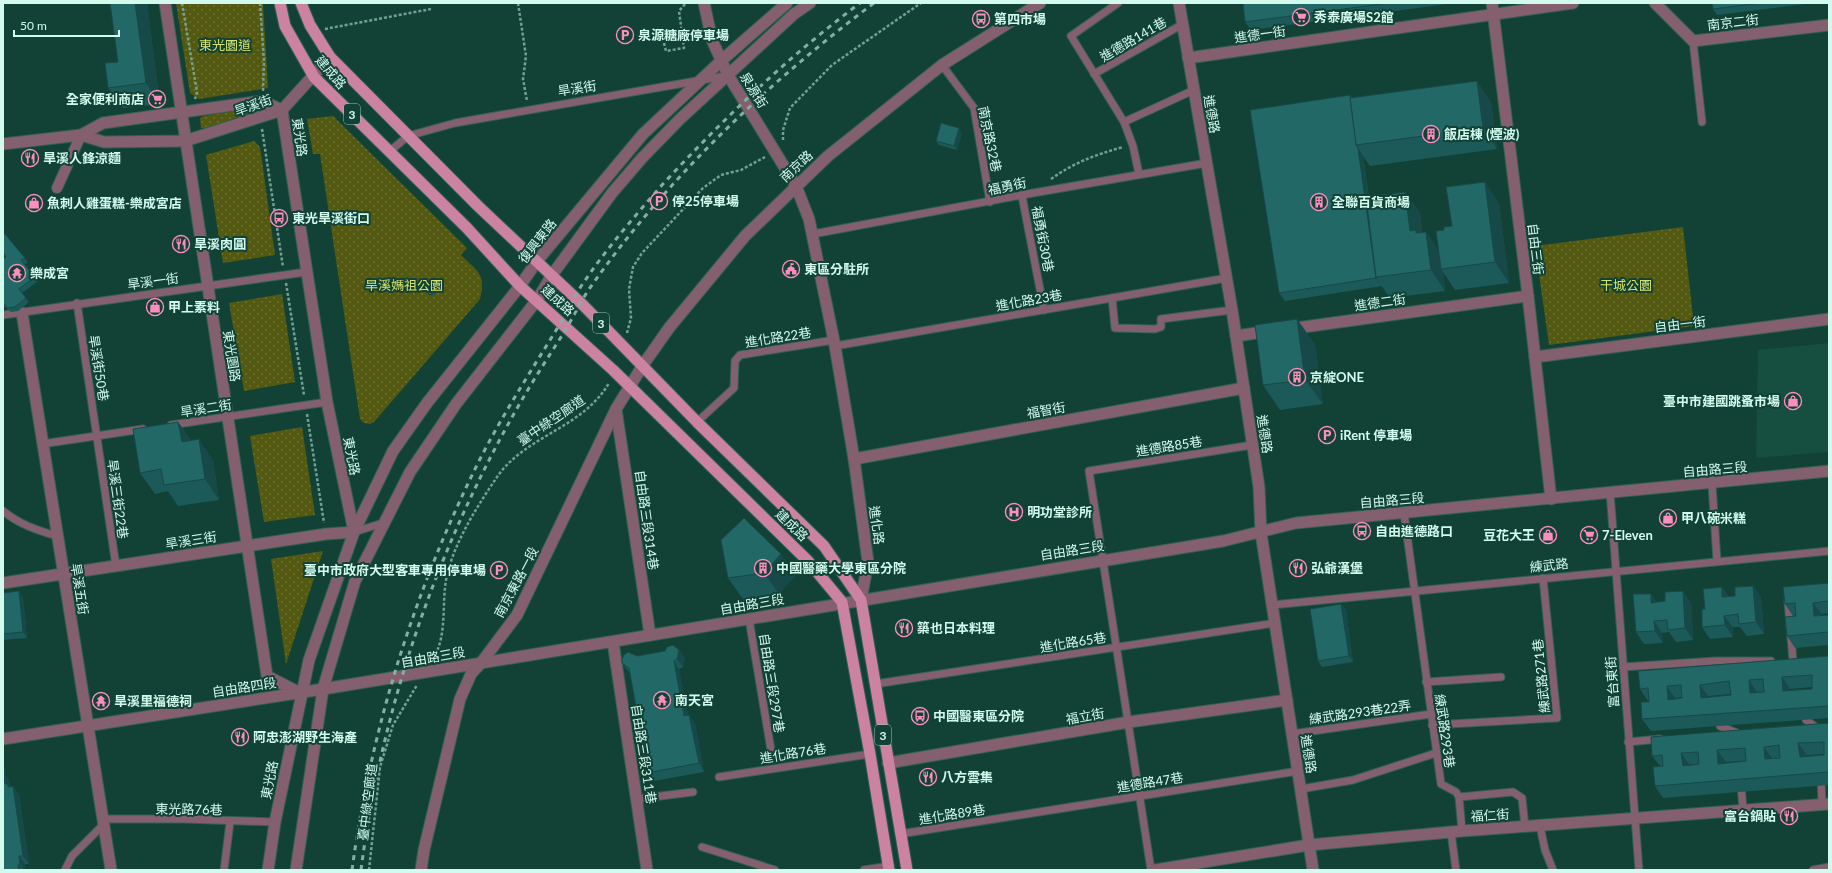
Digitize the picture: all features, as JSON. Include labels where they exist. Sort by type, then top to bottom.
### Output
[{"type":"main road","name":"建成路","points":[[280,3],[285,26],[314,77],[467,228],[520,286],[613,370],[808,561],[842,602]]},
{"type":"main road","name":"建成路","points":[[301,3],[313,31],[330,57],[478,206],[552,275],[643,365],[697,422],[824,546],[861,600]]},
{"type":"main road","name":"進化路","points":[[861,600],[906,870]]},
{"type":"main road","name":"3","points":[[842,602],[889,868]]},
{"type":"street","name":"東光園路","points":[[165,3],[187,112],[185,141],[267,676],[300,693]]},
{"type":"street","name":"泉源街","points":[[704,3],[712,40],[728,75],[796,186]]},
{"type":"street","name":"復興東路","points":[[354,532],[393,451],[427,403],[520,286],[537,261],[643,134],[722,60],[787,3]]},
{"type":"street","points":[[296,870],[323,689],[356,581],[410,472],[456,404],[537,300],[552,275],[612,193],[642,158],[680,120],[794,14],[810,3]]},
{"type":"street","name":"南京路","points":[[619,405],[643,365],[669,328],[731,251],[796,186],[828,156],[942,65],[1040,3]]},
{"type":"street","name":"進德路","points":[[1179,3],[1232,310],[1259,487],[1261,533],[1313,870]]},
{"type":"street","name":"進德一街","points":[[1188,58],[1492,9],[1573,3]]},
{"type":"street","name":"南京二街","points":[[1655,3],[1693,41],[1829,25]]},
{"type":"street","name":"自由三街","points":[[1492,9],[1528,296],[1551,499]]},
{"type":"street","name":"東光路","points":[[268,870],[275,822],[300,693],[308,660],[354,532],[327,402],[282,110],[314,77],[330,57]]},
{"type":"street","name":"旱溪街","points":[[3,144],[81,135],[103,123],[262,101],[282,110]]},
{"type":"street","name":"旱溪街","points":[[81,135],[104,142],[185,141],[282,110]]},
{"type":"street","points":[[57,188],[81,135]]},
{"type":"street","name":"進化路","points":[[796,186],[809,219],[813,234],[854,459],[868,562],[861,600]]},
{"type":"street","name":"進德二街","points":[[1236,336],[1528,296]]},
{"type":"street","name":"旱溪五街","points":[[22,313],[56,536],[111,870]]},
{"type":"street","name":"自由一街","points":[[1535,357],[1829,319]]},
{"type":"street","name":"福智街","points":[[854,459],[1244,388]]},
{"type":"street","name":"自由路三段314巷","points":[[619,405],[650,635]]},
{"type":"street","name":"南京東路一段","points":[[421,870],[424,850],[460,699],[471,674],[517,615],[619,405]]},
{"type":"street","name":"自由路三段","points":[[323,689],[613,642],[1103,559],[1223,541],[1261,533],[1296,523],[1610,492],[1712,484],[1829,471]]},
{"type":"street","name":"旱溪三街","points":[[3,583],[326,534],[354,532]]},
{"type":"street","name":"自由路三段311巷","points":[[613,642],[647,870]]},
{"type":"street","name":"自由路四段","points":[[3,739],[323,689]]},
{"type":"street","name":"福立街","points":[[888,763],[1129,722],[1287,700]]},
{"type":"street","name":"福仁街","points":[[1155,870],[1309,845],[1457,832],[1635,820],[1826,804]]},
{"type":"lane","points":[[1118,3],[1070,36],[1124,122],[1133,146],[1139,174]]},
{"type":"lane","name":"進德路141巷","points":[[1094,74],[1183,24]]},
{"type":"lane","points":[[1693,41],[1702,122]]},
{"type":"lane","name":"南京路32巷","points":[[942,65],[974,108],[990,202]]},
{"type":"lane","name":"旱溪街","points":[[390,152],[408,136],[455,123],[699,82],[728,75]]},
{"type":"lane","points":[[1124,122],[1194,90]]},
{"type":"lane","name":"福勇街","points":[[813,234],[1033,193],[1206,163]]},
{"type":"lane","name":"福勇街30巷","points":[[1022,196],[1044,310]]},
{"type":"lane","name":"旱溪一街","points":[[3,315],[77,303],[306,272]]},
{"type":"lane","name":"進化路23巷","points":[[834,343],[1044,310],[1227,278]]},
{"type":"lane","points":[[1112,298],[1115,328],[1155,329],[1161,327],[1161,320],[1232,310]]},
{"type":"lane","name":"旱溪街50巷","points":[[77,303],[97,436]]},
{"type":"lane","name":"進化路22巷","points":[[697,422],[734,388],[735,361],[740,355],[834,343]]},
{"type":"lane","name":"旱溪二街","points":[[166,426],[327,402]]},
{"type":"lane","points":[[42,444],[151,428]]},
{"type":"lane","name":"旱溪三街22巷","points":[[97,436],[116,566]]},
{"type":"lane","name":"進德路85巷","points":[[1103,559],[1089,470],[1252,445]]},
{"type":"lane","points":[[1712,484],[1717,561]]},
{"type":"lane","name":"富台東街","points":[[1610,492],[1639,870]]},
{"type":"lane","points":[[3,510],[14,520],[36,530],[56,536]]},
{"type":"lane","name":"練武路293巷","points":[[1404,513],[1441,784],[1456,792],[1459,797]]},
{"type":"lane","name":"旱溪三街","points":[[354,532],[383,524]]},
{"type":"lane","name":"練武路","points":[[1272,605],[1617,570],[1829,551]]},
{"type":"lane","points":[[1103,559],[1118,648],[1151,870]]},
{"type":"lane","name":"練武路271巷","points":[[1432,725],[1558,718],[1543,578]]},
{"type":"lane","points":[[1787,593],[1789,661],[1801,661]]},
{"type":"lane","name":"自由路三段297巷","points":[[749,619],[771,750]]},
{"type":"lane","name":"進化路65巷","points":[[875,684],[1275,623]]},
{"type":"lane","points":[[1623,667],[1777,661]]},
{"type":"lane","name":"練武路293巷","points":[[1426,682],[1501,676]]},
{"type":"lane","points":[[1804,705],[1806,720],[1817,728],[1818,735]]},
{"type":"lane","points":[[1719,712],[1720,726],[1737,733],[1737,741]]},
{"type":"lane","name":"練武路293巷22弄","points":[[1292,734],[1431,714]]},
{"type":"lane","points":[[1628,742],[1667,739]]},
{"type":"lane","points":[[1300,789],[1353,780],[1436,753]]},
{"type":"lane","name":"進化路76巷","points":[[719,777],[870,754]]},
{"type":"lane","points":[[1820,766],[1826,804]]},
{"type":"lane","name":"進德路47巷","points":[[1007,817],[1298,771]]},
{"type":"lane","points":[[1740,772],[1743,811]]},
{"type":"lane","points":[[637,799],[693,792]]},
{"type":"lane","points":[[1456,870],[1459,797],[1513,792],[1522,798],[1525,827]]},
{"type":"lane","name":"進化路89巷","points":[[900,834],[1007,817]]},
{"type":"lane","name":"東光路76巷","points":[[103,822],[184,819],[230,822],[275,822]]},
{"type":"lane","points":[[65,870],[72,856],[103,822]]},
{"type":"lane","points":[[224,870],[230,822]]},
{"type":"lane","points":[[1540,826],[1545,850],[1552,870]]},
{"type":"lane","points":[[702,847],[775,870]]},
{"type":"lane","points":[[1813,870],[1829,867]]},
{"type":"lane","points":[[864,870],[889,868]]},
{"type":"path","points":[[182,3],[197,92],[187,112]]},
{"type":"path","points":[[518,3],[526,56],[523,79],[528,110]]},
{"type":"path","points":[[664,43],[666,51],[684,48],[679,11],[686,3]]},
{"type":"path","points":[[624,346],[631,318],[629,289],[633,267],[642,253],[703,188],[721,175],[741,170],[783,145],[783,130],[790,108],[832,65],[921,3]]},
{"type":"path","points":[[313,31],[431,9]]},
{"type":"path","points":[[1033,193],[1065,169],[1088,157],[1129,145]]},
{"type":"path","name":"臺中綠空廊道","points":[[369,870],[376,790],[386,746],[393,725],[440,647],[448,571],[460,541],[498,476],[511,460],[534,443],[573,421],[590,408],[601,396],[612,377],[613,370]]},
{"type":"shaded area","name":"臺中市建國跳蚤市場","points":[[1829,343],[1829,452],[1756,458],[1758,350]]},
{"type":"green space","name":"東光園道","points":[[176,3],[263,3],[268,88],[199,99],[190,93]]},
{"type":"green space","points":[[250,108],[251,113],[206,128],[201,128],[200,118],[203,116]]},
{"type":"green space","name":"旱溪媽祖公園","points":[[333,116],[467,248],[461,255],[479,274],[482,284],[480,299],[374,422],[370,424],[364,423],[360,419],[320,154],[313,154],[307,119]]},
{"type":"green space","points":[[254,141],[260,147],[275,255],[223,263],[206,155]]},
{"type":"green space","name":"干城公園","points":[[1683,227],[1694,326],[1549,345],[1535,246]]},
{"type":"green space","points":[[282,294],[295,382],[244,391],[229,303]]},
{"type":"green space","points":[[302,427],[315,515],[264,522],[250,436]]},
{"type":"green space","points":[[323,551],[286,664],[271,559]]},
{"type":"building","points":[[110,3],[135,3],[146,83],[108,88],[105,63],[118,62]]},
{"type":"building","points":[[1243,3],[1389,3],[1245,22]]},
{"type":"building","points":[[1712,3],[1761,3],[1713,9]]},
{"type":"building","points":[[1477,81],[1483,128],[1356,145],[1350,98]]},
{"type":"building","name":"全聯百貨商場","points":[[1350,95],[1376,278],[1279,293],[1250,110]]},
{"type":"building","points":[[941,123],[959,128],[954,146],[936,141]]},
{"type":"building","points":[[1485,182],[1495,262],[1441,269],[1436,231],[1444,230],[1444,227],[1452,226],[1446,187]]},
{"type":"building","points":[[1405,192],[1410,231],[1416,230],[1416,233],[1426,232],[1431,270],[1376,277],[1366,197]]},
{"type":"building","name":"樂成宮","points":[[5,234],[25,258],[21,260],[35,277],[19,289],[26,298],[15,307],[8,308],[3,303],[3,259],[6,257],[3,252],[3,235]]},
{"type":"building","points":[[430,280],[438,288],[430,295],[423,287]]},
{"type":"building","points":[[1297,319],[1305,380],[1263,385],[1255,325]]},
{"type":"building","points":[[178,422],[182,442],[199,439],[205,479],[164,485],[161,469],[140,473],[133,429]]},
{"type":"building","points":[[744,518],[781,554],[764,573],[728,578],[721,540]]},
{"type":"building","points":[[1829,583],[1829,601],[1813,603],[1814,616],[1829,615],[1829,632],[1787,636],[1785,617],[1796,616],[1795,603],[1785,604],[1783,587]]},
{"type":"building","points":[[1753,586],[1756,622],[1739,624],[1738,614],[1724,616],[1725,625],[1702,627],[1702,609],[1705,609],[1703,589],[1722,587],[1722,597],[1735,596],[1735,587]]},
{"type":"building","points":[[19,591],[23,632],[3,634],[3,593]]},
{"type":"building","points":[[1683,591],[1685,628],[1668,630],[1667,620],[1654,621],[1655,631],[1636,632],[1633,594],[1651,594],[1651,603],[1665,601],[1665,592]]},
{"type":"building","points":[[1341,604],[1349,656],[1318,661],[1310,609]]},
{"type":"building","name":"南天宮","points":[[673,645],[679,650],[677,659],[674,661],[684,716],[689,715],[699,763],[642,774],[632,724],[639,723],[629,668],[622,663],[622,659],[628,652],[637,656],[665,651],[667,647]]},
{"type":"building","points":[[1829,656],[1829,706],[1642,719],[1641,702],[1649,702],[1648,688],[1640,689],[1638,671]],"holes":[[[1812,675],[1812,689],[1783,691],[1782,677]],[[1763,679],[1764,692],[1750,693],[1749,680]],[[1729,681],[1731,695],[1701,698],[1700,685]],[[1681,685],[1682,698],[1668,700],[1667,686]]]},
{"type":"building","points":[[1829,723],[1829,772],[1655,786],[1653,767],[1663,766],[1662,755],[1652,756],[1651,737]],"holes":[[[1824,742],[1824,755],[1800,757],[1798,743]],[[1779,745],[1780,758],[1765,759],[1764,747]],[[1745,748],[1746,761],[1718,764],[1717,750]],[[1698,752],[1699,764],[1683,766],[1681,753]]]},
{"type":"building","points":[[3,772],[5,784],[8,784],[8,787],[13,786],[23,856],[19,856],[19,870],[3,870]]},
{"type":"railway","points":[[352,870],[360,817],[371,764],[399,660],[416,609],[456,510],[479,461],[507,410],[584,282],[632,220],[662,185],[732,113],[782,67],[860,3]]},
{"type":"railway","points":[[361,870],[370,811],[382,752],[397,694],[415,637],[435,581],[458,525],[483,472],[523,397],[588,291],[653,206],[722,133],[759,98],[796,65],[874,3]]},
{"type":"place","name":"秀泰廣場S2館","points":[[1301,17]]},
{"type":"place","name":"第四市場","points":[[981,19]]},
{"type":"place","name":"泉源糖廠停車場","points":[[625,35]]},
{"type":"place","name":"全家便利商店","points":[[157,99]]},
{"type":"place","name":"飯店棟 (煙波)","points":[[1431,134]]},
{"type":"place","name":"旱溪人鋒涼麵","points":[[30,158]]},
{"type":"place","name":"停25停車場","points":[[659,201]]},
{"type":"place","name":"全聯百貨商場","points":[[1319,202]]},
{"type":"place","name":"魚刺人雞蛋糕-樂成宮店","points":[[34,203]]},
{"type":"place","name":"東光旱溪街口","points":[[279,218]]},
{"type":"place","name":"旱溪肉圓","points":[[181,244]]},
{"type":"place","name":"東區分駐所","points":[[791,269]]},
{"type":"place","name":"樂成宮","points":[[17,273]]},
{"type":"place","name":"甲上素料","points":[[155,307]]},
{"type":"place","name":"京綻ONE","points":[[1297,377]]},
{"type":"place","name":"臺中市建國跳蚤市場","points":[[1793,401]]},
{"type":"place","name":"iRent 停車場","points":[[1327,435]]},
{"type":"place","name":"明功堂診所","points":[[1014,512]]},
{"type":"place","name":"甲八碗米糕","points":[[1668,518]]},
{"type":"place","name":"自由進德路口","points":[[1362,531]]},
{"type":"place","name":"豆花大王","points":[[1548,535]]},
{"type":"place","name":"7-Eleven","points":[[1589,535]]},
{"type":"place","name":"中國醫藥大學東區分院","points":[[763,568]]},
{"type":"place","name":"弘爺漢堡","points":[[1298,568]]},
{"type":"place","name":"臺中市政府大型客車專用停車場","points":[[499,570]]},
{"type":"place","name":"築也日本料理","points":[[904,628]]},
{"type":"place","name":"南天宮","points":[[662,700]]},
{"type":"place","name":"旱溪里福德祠","points":[[101,701]]},
{"type":"place","name":"中國醫東區分院","points":[[920,716]]},
{"type":"place","name":"阿忠澎湖野生海產","points":[[240,737]]},
{"type":"place","name":"八方雲集","points":[[928,777]]},
{"type":"place","name":"富台鍋貼","points":[[1789,816]]}]
